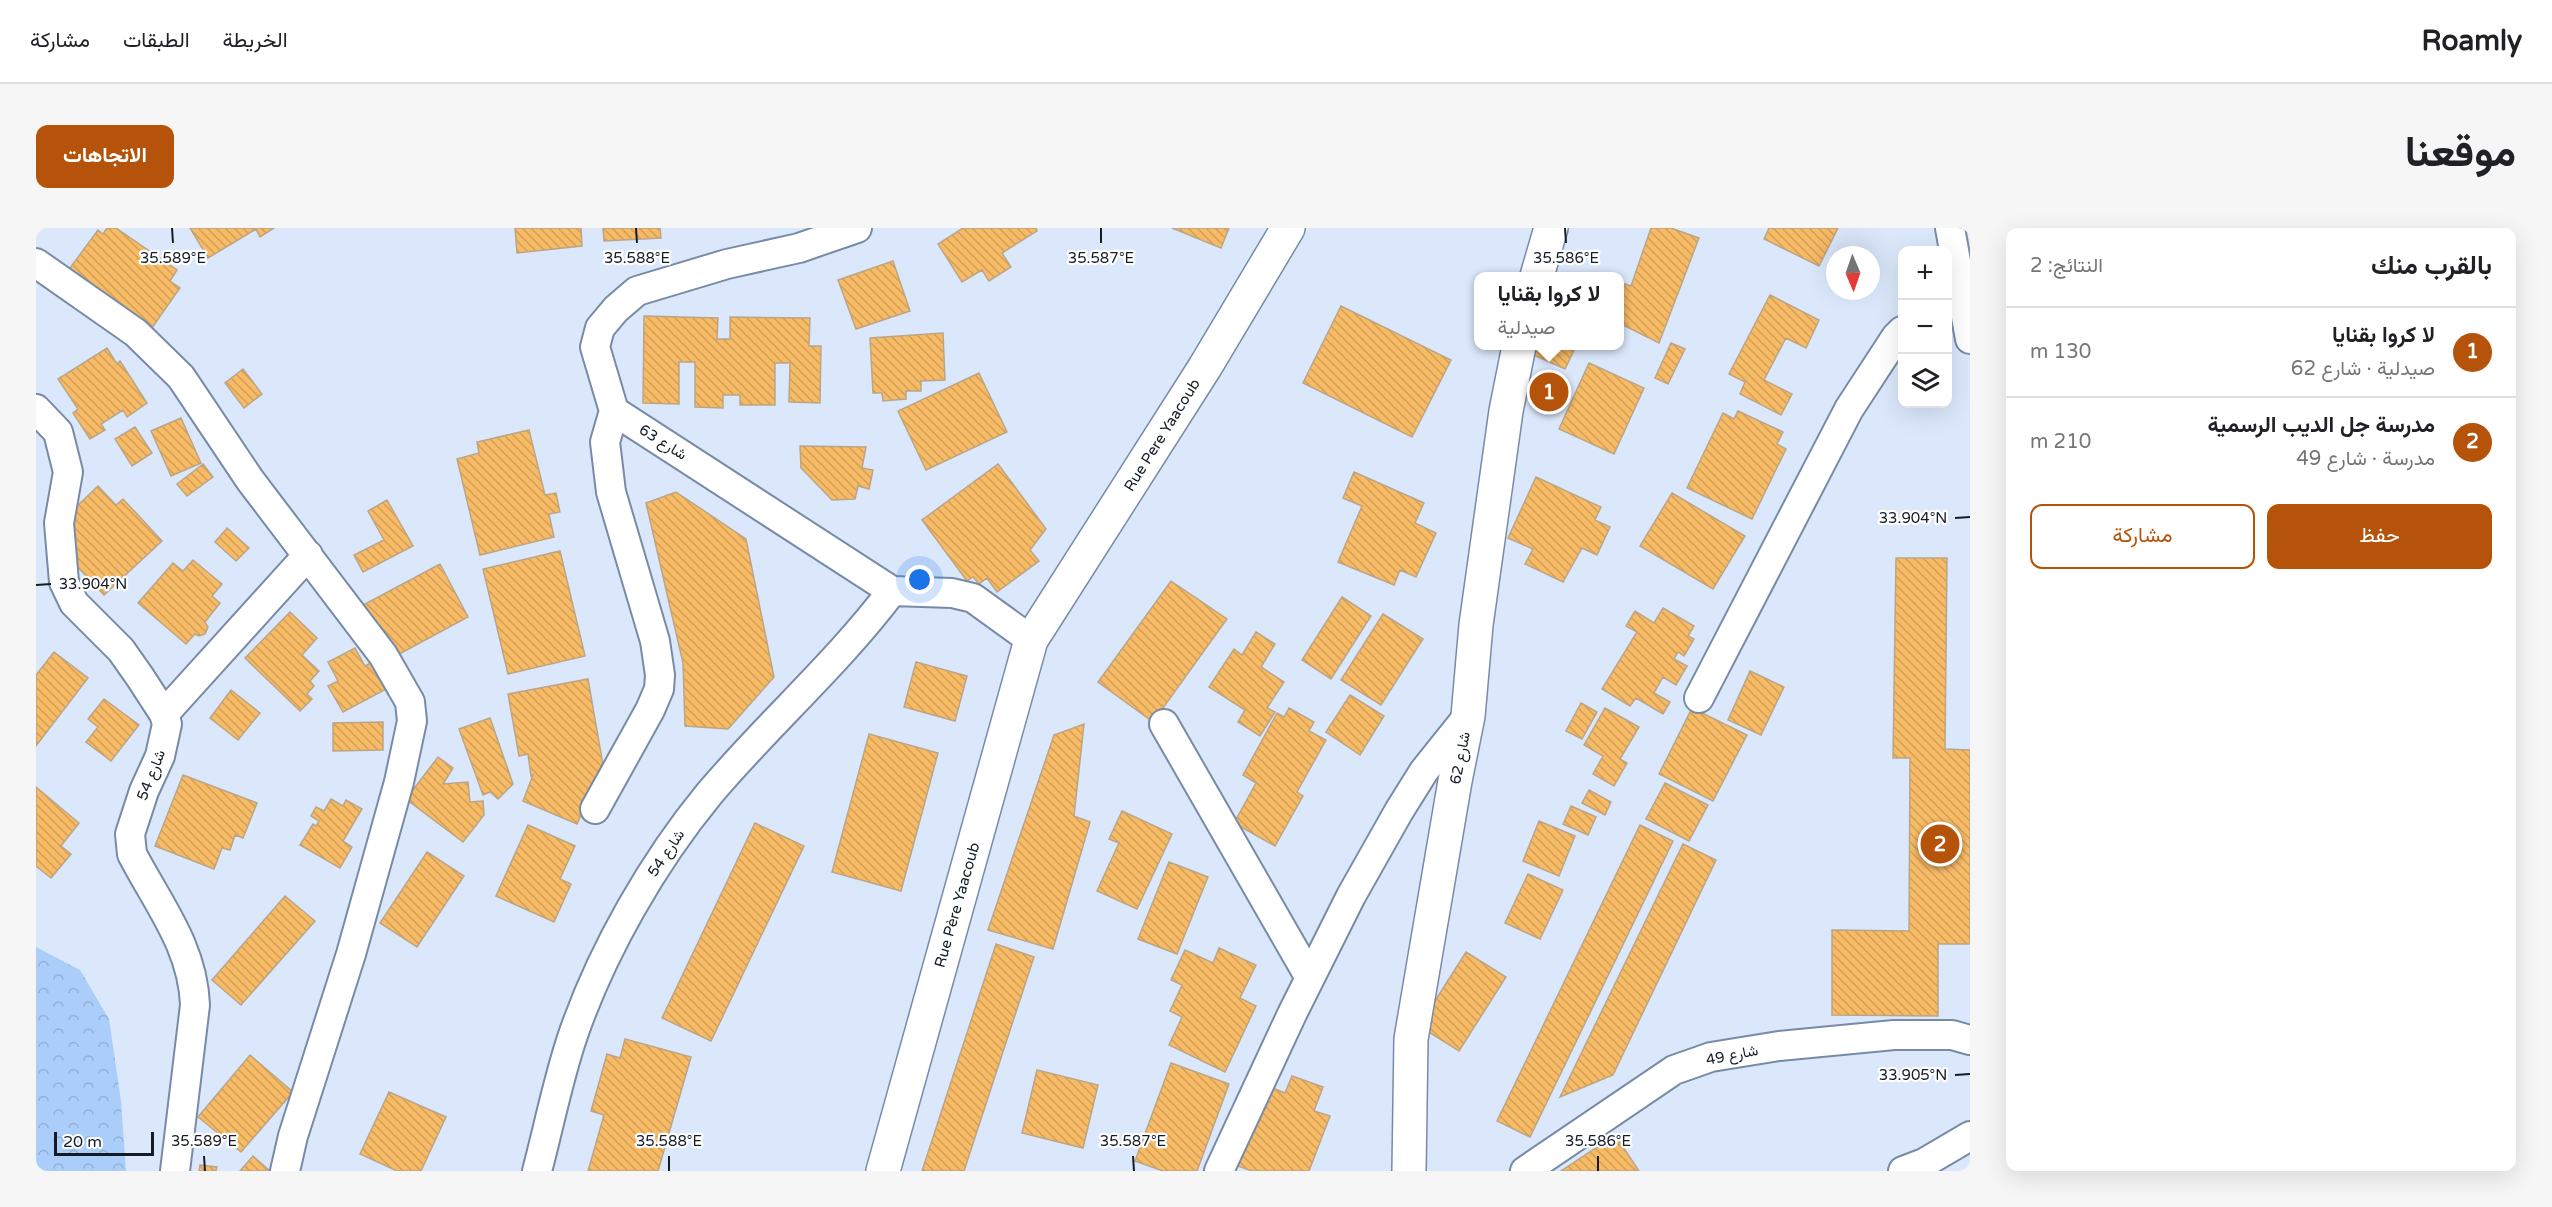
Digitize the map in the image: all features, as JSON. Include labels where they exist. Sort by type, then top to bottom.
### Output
[{"type":"street","points":[[595,809],[650,710],[659,689],[660,675],[655,641],[611,492],[605,442],[614,411],[595,347],[600,328],[616,309],[637,291],[727,264],[799,248],[857,228]]},
{"type":"street","name":"Rue Pere Yaacoub","points":[[1031,640],[1205,367],[1288,228]]},
{"type":"street","points":[[1539,272],[1551,228]]},
{"type":"street","points":[[1950,228],[1954,296],[1970,339]]},
{"type":"street","points":[[36,263],[136,333],[181,377],[250,480],[383,655],[410,702],[412,721],[399,782],[374,873],[293,1136],[285,1171]]},
{"type":"street","points":[[1699,698],[1849,410],[1898,335]]},
{"type":"street","name":"شارع 62","points":[[1409,1171],[1411,1039],[1468,716],[1476,625],[1506,411],[1518,350]]},
{"type":"street","points":[[36,409],[58,432],[68,472],[59,523],[64,582],[74,603],[121,650],[164,714],[308,555]]},
{"type":"street","name":"شارع 63","points":[[614,411],[892,591]]},
{"type":"street","points":[[892,591],[952,593],[973,598],[1031,640]]},
{"type":"street","name":"شارع 54","points":[[537,1171],[573,1035],[595,982],[638,895],[675,838],[710,793],[864,629],[892,591]]},
{"type":"street","name":"Rue Père Yaacoub","points":[[883,1171],[1031,640]]},
{"type":"street","name":"شارع 54","points":[[164,714],[167,724],[165,741],[144,791],[129,843],[132,854],[171,920],[184,949],[191,969],[194,989],[195,1005],[175,1171]]},
{"type":"street","points":[[1219,1171],[1351,896],[1424,771],[1468,716]]},
{"type":"street","points":[[1164,724],[1310,978]]},
{"type":"street","name":"شارع 49","points":[[1526,1171],[1674,1070],[1711,1057],[1779,1046],[1894,1035],[1952,1035],[1970,1040]]},
{"type":"street","points":[[1903,1171],[1924,1163],[1970,1136]]},
{"type":"green space","points":[[36,947],[80,970],[109,1019],[121,1101],[126,1171],[36,1171]]},
{"type":"building","points":[[107,228],[116,228],[177,270],[170,281],[180,288],[147,335],[64,276],[98,230],[103,234]]},
{"type":"building","points":[[190,228],[274,228],[260,237],[256,229],[208,258]]},
{"type":"building","points":[[515,228],[581,228],[582,246],[517,253]]},
{"type":"building","points":[[603,228],[660,228],[661,238],[604,241]]},
{"type":"building","points":[[963,228],[1036,228],[1037,231],[1002,253],[1011,267],[989,281],[982,270],[962,282],[938,244]]},
{"type":"building","points":[[1172,228],[1229,228],[1221,248]]},
{"type":"building","points":[[1651,228],[1671,228],[1699,238],[1659,343],[1624,326],[1624,284],[1631,286]]},
{"type":"building","points":[[1769,228],[1838,228],[1829,246],[1826,246],[1826,252],[1819,266],[1764,239]]},
{"type":"building","points":[[893,261],[910,311],[856,329],[838,280]]},
{"type":"building","points":[[1770,295],[1819,320],[1806,348],[1786,338],[1764,380],[1792,394],[1781,415],[1740,394],[1745,382],[1729,374]]},
{"type":"building","points":[[1341,306],[1451,360],[1412,437],[1303,383]]},
{"type":"building","points":[[644,316],[718,318],[717,339],[730,339],[730,317],[810,318],[809,346],[821,346],[820,403],[789,402],[790,363],[775,363],[775,405],[740,405],[740,395],[723,395],[723,408],[695,407],[695,362],[679,362],[679,404],[643,403]]},
{"type":"building","points":[[943,333],[945,380],[921,381],[921,391],[906,391],[906,399],[883,401],[882,393],[873,393],[870,338]]},
{"type":"building","points":[[1671,343],[1685,349],[1668,384],[1655,378]]},
{"type":"building","points":[[107,348],[117,364],[120,361],[147,403],[127,417],[123,410],[101,424],[105,430],[90,439],[73,413],[78,409],[58,379]]},
{"type":"building","points":[[1531,350],[1574,350],[1565,369],[1529,353]]},
{"type":"building","points":[[1589,363],[1644,388],[1614,454],[1559,429]]},
{"type":"building","points":[[243,369],[262,394],[244,408],[225,383]]},
{"type":"building","points":[[979,373],[1007,432],[926,470],[898,411]]},
{"type":"building","points":[[1738,411],[1783,432],[1777,444],[1786,449],[1752,519],[1687,488],[1723,413],[1734,419]]},
{"type":"building","points":[[181,418],[201,463],[171,476],[151,431]]},
{"type":"building","points":[[135,427],[152,453],[132,466],[115,439]]},
{"type":"building","points":[[529,430],[545,495],[556,493],[560,512],[549,514],[554,537],[480,555],[457,459],[479,453],[477,442]]},
{"type":"building","points":[[800,446],[866,447],[862,468],[873,470],[869,489],[858,486],[855,499],[832,500],[801,468]]},
{"type":"building","points":[[203,464],[213,477],[187,496],[177,484]]},
{"type":"building","points":[[998,464],[1046,529],[1030,550],[1039,561],[997,592],[987,578],[979,584],[973,577],[967,581],[922,520]]},
{"type":"building","points":[[1354,472],[1424,503],[1415,523],[1436,533],[1416,577],[1400,570],[1394,585],[1338,562],[1362,506],[1343,498]]},
{"type":"building","points":[[1536,477],[1601,507],[1595,520],[1610,527],[1597,555],[1582,548],[1563,582],[1525,564],[1533,549],[1508,538]]},
{"type":"building","points":[[98,486],[116,505],[123,499],[162,541],[104,595],[71,560],[77,554],[70,547],[75,508]]},
{"type":"building","points":[[676,492],[746,539],[774,677],[728,729],[685,726],[683,663],[646,503]]},
{"type":"building","points":[[1672,493],[1745,536],[1713,589],[1640,546]]},
{"type":"building","points":[[387,500],[413,546],[363,572],[354,555],[384,540],[368,511]]},
{"type":"building","points":[[227,528],[249,548],[236,561],[215,542]]},
{"type":"building","points":[[560,551],[585,656],[508,674],[483,569]]},
{"type":"building","points":[[1896,558],[1947,558],[1945,749],[1970,750],[1970,944],[1938,944],[1938,1016],[1832,1015],[1832,930],[1909,931],[1910,758],[1893,758]]},
{"type":"building","points":[[193,560],[222,584],[212,596],[220,603],[205,622],[208,627],[205,634],[199,636],[195,634],[186,644],[138,603],[173,563],[183,571]]},
{"type":"building","points":[[440,564],[468,617],[392,658],[363,605]]},
{"type":"building","points":[[1171,581],[1227,619],[1153,722],[1098,682]]},
{"type":"building","points":[[1342,597],[1371,616],[1331,679],[1302,660]]},
{"type":"building","points":[[1663,608],[1694,626],[1688,636],[1694,639],[1684,656],[1678,652],[1674,659],[1687,666],[1676,685],[1663,677],[1654,693],[1670,702],[1663,714],[1636,698],[1630,706],[1602,689],[1637,632],[1626,626],[1635,611],[1654,623]]},
{"type":"building","points":[[290,612],[317,638],[302,655],[319,671],[310,681],[314,686],[307,694],[312,699],[300,711],[245,658]]},
{"type":"building","points":[[1383,614],[1423,639],[1381,705],[1341,680]]},
{"type":"building","points":[[1256,632],[1275,644],[1261,667],[1284,682],[1267,708],[1275,712],[1260,736],[1238,722],[1245,710],[1209,687],[1234,649],[1242,655]]},
{"type":"building","points":[[355,648],[365,666],[375,661],[390,687],[343,712],[328,686],[338,681],[328,662]]},
{"type":"building","points":[[54,652],[88,678],[36,746],[36,675]]},
{"type":"building","points":[[916,662],[967,676],[955,721],[904,707]]},
{"type":"building","points":[[1750,671],[1784,687],[1761,735],[1728,720]]},
{"type":"building","points":[[588,679],[603,765],[577,824],[523,801],[533,775],[531,776],[528,754],[519,756],[508,694]]},
{"type":"building","points":[[231,690],[260,713],[238,740],[210,718]]},
{"type":"building","points":[[1350,695],[1384,716],[1360,755],[1326,732]]},
{"type":"building","points":[[104,699],[139,725],[111,761],[86,742],[98,727],[88,719]]},
{"type":"building","points":[[1581,703],[1597,712],[1582,739],[1566,731]]},
{"type":"building","points":[[1289,708],[1314,722],[1309,731],[1326,740],[1297,792],[1303,796],[1275,846],[1234,823],[1256,783],[1243,775],[1277,713],[1284,717]]},
{"type":"building","points":[[1605,708],[1639,727],[1620,759],[1627,763],[1614,786],[1593,774],[1603,756],[1584,745]]},
{"type":"building","points":[[1692,708],[1747,735],[1713,801],[1659,774]]},
{"type":"building","points":[[490,718],[513,784],[498,799],[490,792],[483,795],[459,729]]},
{"type":"building","points":[[383,722],[383,750],[333,751],[333,723]]},
{"type":"building","points":[[1084,724],[1074,816],[1090,822],[1053,949],[988,930],[1054,735]]},
{"type":"building","points":[[869,734],[938,753],[901,891],[832,872]]},
{"type":"building","points":[[438,757],[453,768],[443,784],[468,782],[470,802],[483,801],[484,815],[463,842],[406,799]]},
{"type":"building","points":[[183,775],[257,803],[243,838],[235,835],[230,850],[222,848],[214,869],[155,846]]},
{"type":"building","points":[[1665,783],[1708,805],[1689,841],[1646,819]]},
{"type":"building","points":[[36,787],[79,823],[61,846],[71,854],[51,878],[36,866]]},
{"type":"building","points":[[1589,790],[1611,802],[1605,815],[1582,803]]},
{"type":"building","points":[[331,799],[343,806],[346,800],[362,809],[343,841],[352,847],[340,868],[300,845],[313,824],[316,826],[319,821],[311,816],[316,807],[324,811]]},
{"type":"building","points":[[1571,806],[1596,817],[1588,835],[1563,824]]},
{"type":"building","points":[[1122,811],[1172,834],[1137,909],[1097,891],[1119,843],[1109,839]]},
{"type":"building","points":[[1539,821],[1575,836],[1559,876],[1523,861]]},
{"type":"building","points":[[755,823],[804,846],[711,1041],[662,1018]]},
{"type":"building","points":[[528,825],[575,846],[560,879],[571,884],[554,922],[496,896]]},
{"type":"building","points":[[1640,825],[1673,841],[1530,1137],[1497,1121]]},
{"type":"building","points":[[1683,844],[1716,860],[1613,1075],[1560,1097]]},
{"type":"building","points":[[427,852],[464,876],[417,947],[380,923]]},
{"type":"building","points":[[1169,862],[1208,877],[1177,954],[1138,939]]},
{"type":"building","points":[[1528,874],[1563,890],[1540,939],[1505,923]]},
{"type":"building","points":[[285,896],[315,921],[241,1005],[212,980]]},
{"type":"building","points":[[996,944],[1034,957],[964,1171],[922,1171]]},
{"type":"building","points":[[1219,948],[1256,965],[1240,998],[1256,1006],[1225,1072],[1169,1045],[1182,1017],[1170,1011],[1182,985],[1171,980],[1185,950],[1213,963]]},
{"type":"building","points":[[1466,952],[1506,977],[1459,1051],[1419,1026]]},
{"type":"building","points":[[625,1039],[691,1057],[658,1171],[588,1171],[604,1115],[591,1111],[607,1054],[620,1058]]},
{"type":"building","points":[[250,1055],[293,1092],[241,1152],[198,1117]]},
{"type":"building","points":[[1171,1063],[1229,1084],[1197,1171],[1163,1171],[1135,1161]]},
{"type":"building","points":[[1037,1070],[1098,1085],[1083,1148],[1022,1133]]},
{"type":"building","points":[[1292,1076],[1323,1087],[1314,1111],[1330,1116],[1309,1171],[1252,1171],[1238,1166],[1268,1086],[1285,1093]]},
{"type":"building","points":[[389,1092],[446,1117],[421,1171],[397,1171],[360,1154]]},
{"type":"building","points":[[1615,1135],[1639,1171],[1561,1171]]},
{"type":"building","points":[[253,1156],[270,1171],[240,1171]]},
{"type":"building","points":[[200,1165],[217,1167],[216,1171],[199,1171]]},
{"type":"place","name":"لا كروا بقنايا","points":[[1549,392]]},
{"type":"place","name":"مدرسة جل الديب الرسمية","points":[[1940,844]]}]
